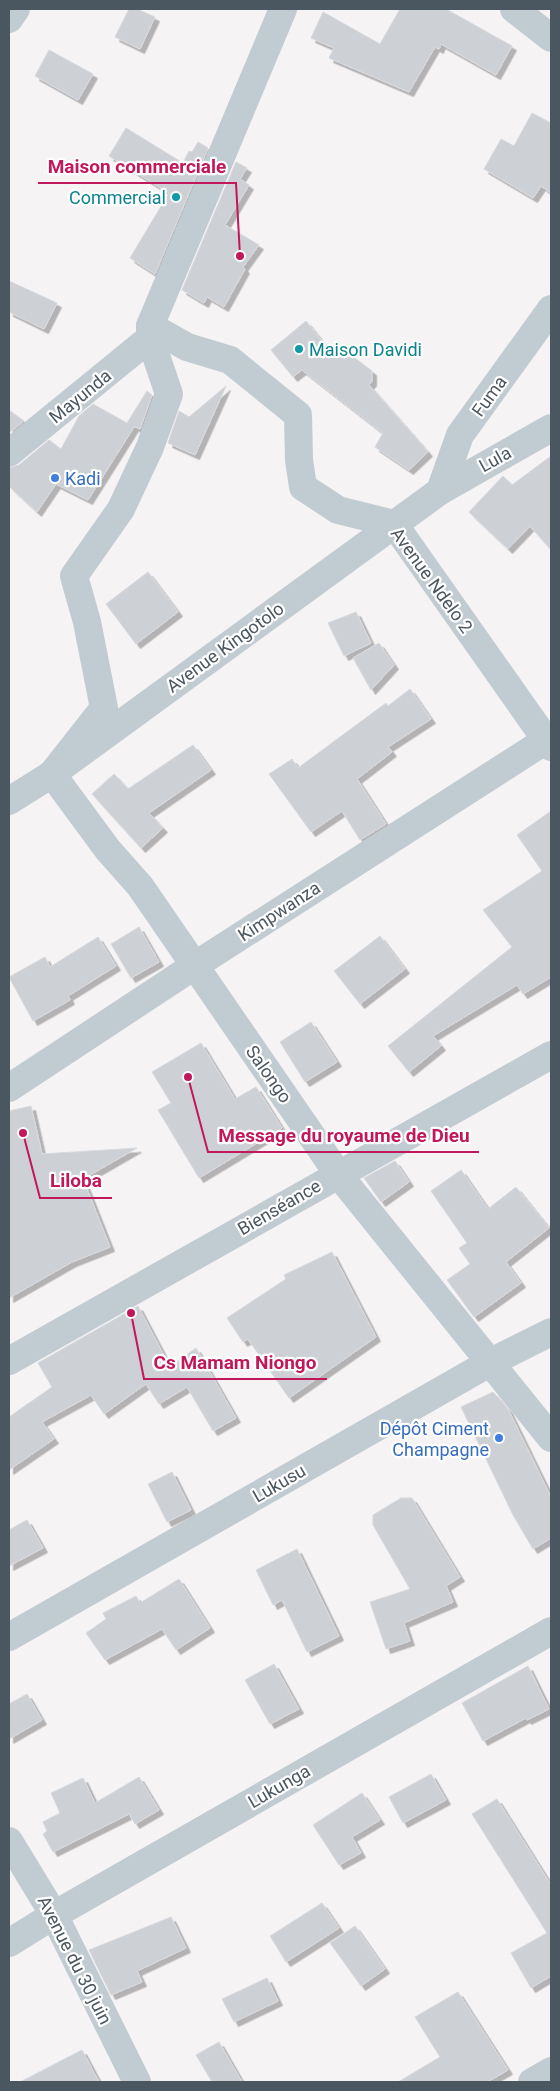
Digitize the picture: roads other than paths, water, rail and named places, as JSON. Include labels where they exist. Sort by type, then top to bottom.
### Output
[{"type":"street","points":[[9,19],[16,9]]},
{"type":"street","points":[[52,774],[104,708],[86,622],[74,576],[121,509],[150,447],[169,394],[150,332],[283,9]]},
{"type":"street","points":[[514,9],[551,38]]},
{"type":"street","name":"Fuma","points":[[440,491],[460,435],[551,309]]},
{"type":"street","name":"Mayunda","points":[[9,453],[150,332]]},
{"type":"street","name":"Avenue Ndelo 2","points":[[150,332],[187,347],[230,360],[298,415],[299,460],[303,487],[338,510],[394,524],[550,742]]},
{"type":"street","name":"Lula","points":[[440,491],[551,428]]},
{"type":"street","name":"Avenue Kingotolo","points":[[9,801],[52,774],[440,491]]},
{"type":"street","name":"Kimpwanza","points":[[9,1088],[194,966],[550,742]]},
{"type":"street","name":"Salongo","points":[[52,774],[108,850],[140,886],[338,1174],[551,1438]]},
{"type":"street","name":"Bienséance","points":[[9,1361],[551,1055]]},
{"type":"street","name":"Lukusu","points":[[9,1637],[491,1362],[551,1332]]},
{"type":"street","name":"Lukunga","points":[[9,1943],[54,1915],[551,1631]]},
{"type":"street","name":"Avenue du 30 juin","points":[[9,1841],[54,1915],[137,2082]]},
{"type":"street","points":[[532,2082],[551,2071]]},
{"type":"place","name":"Commercial","points":[[176,197]]},
{"type":"place","name":"Maison commerciale","points":[[240,256]]},
{"type":"place","name":"Maison Davidi","points":[[299,349]]},
{"type":"place","name":"Kadi","points":[[55,478]]},
{"type":"place","name":"Message du royaume de Dieu","points":[[188,1077]]},
{"type":"place","name":"Liloba","points":[[23,1133]]},
{"type":"place","name":"Cs Mamam Niongo","points":[[131,1313]]},
{"type":"place","name":"Dépôt Ciment Champagne","points":[[499,1438]]}]
